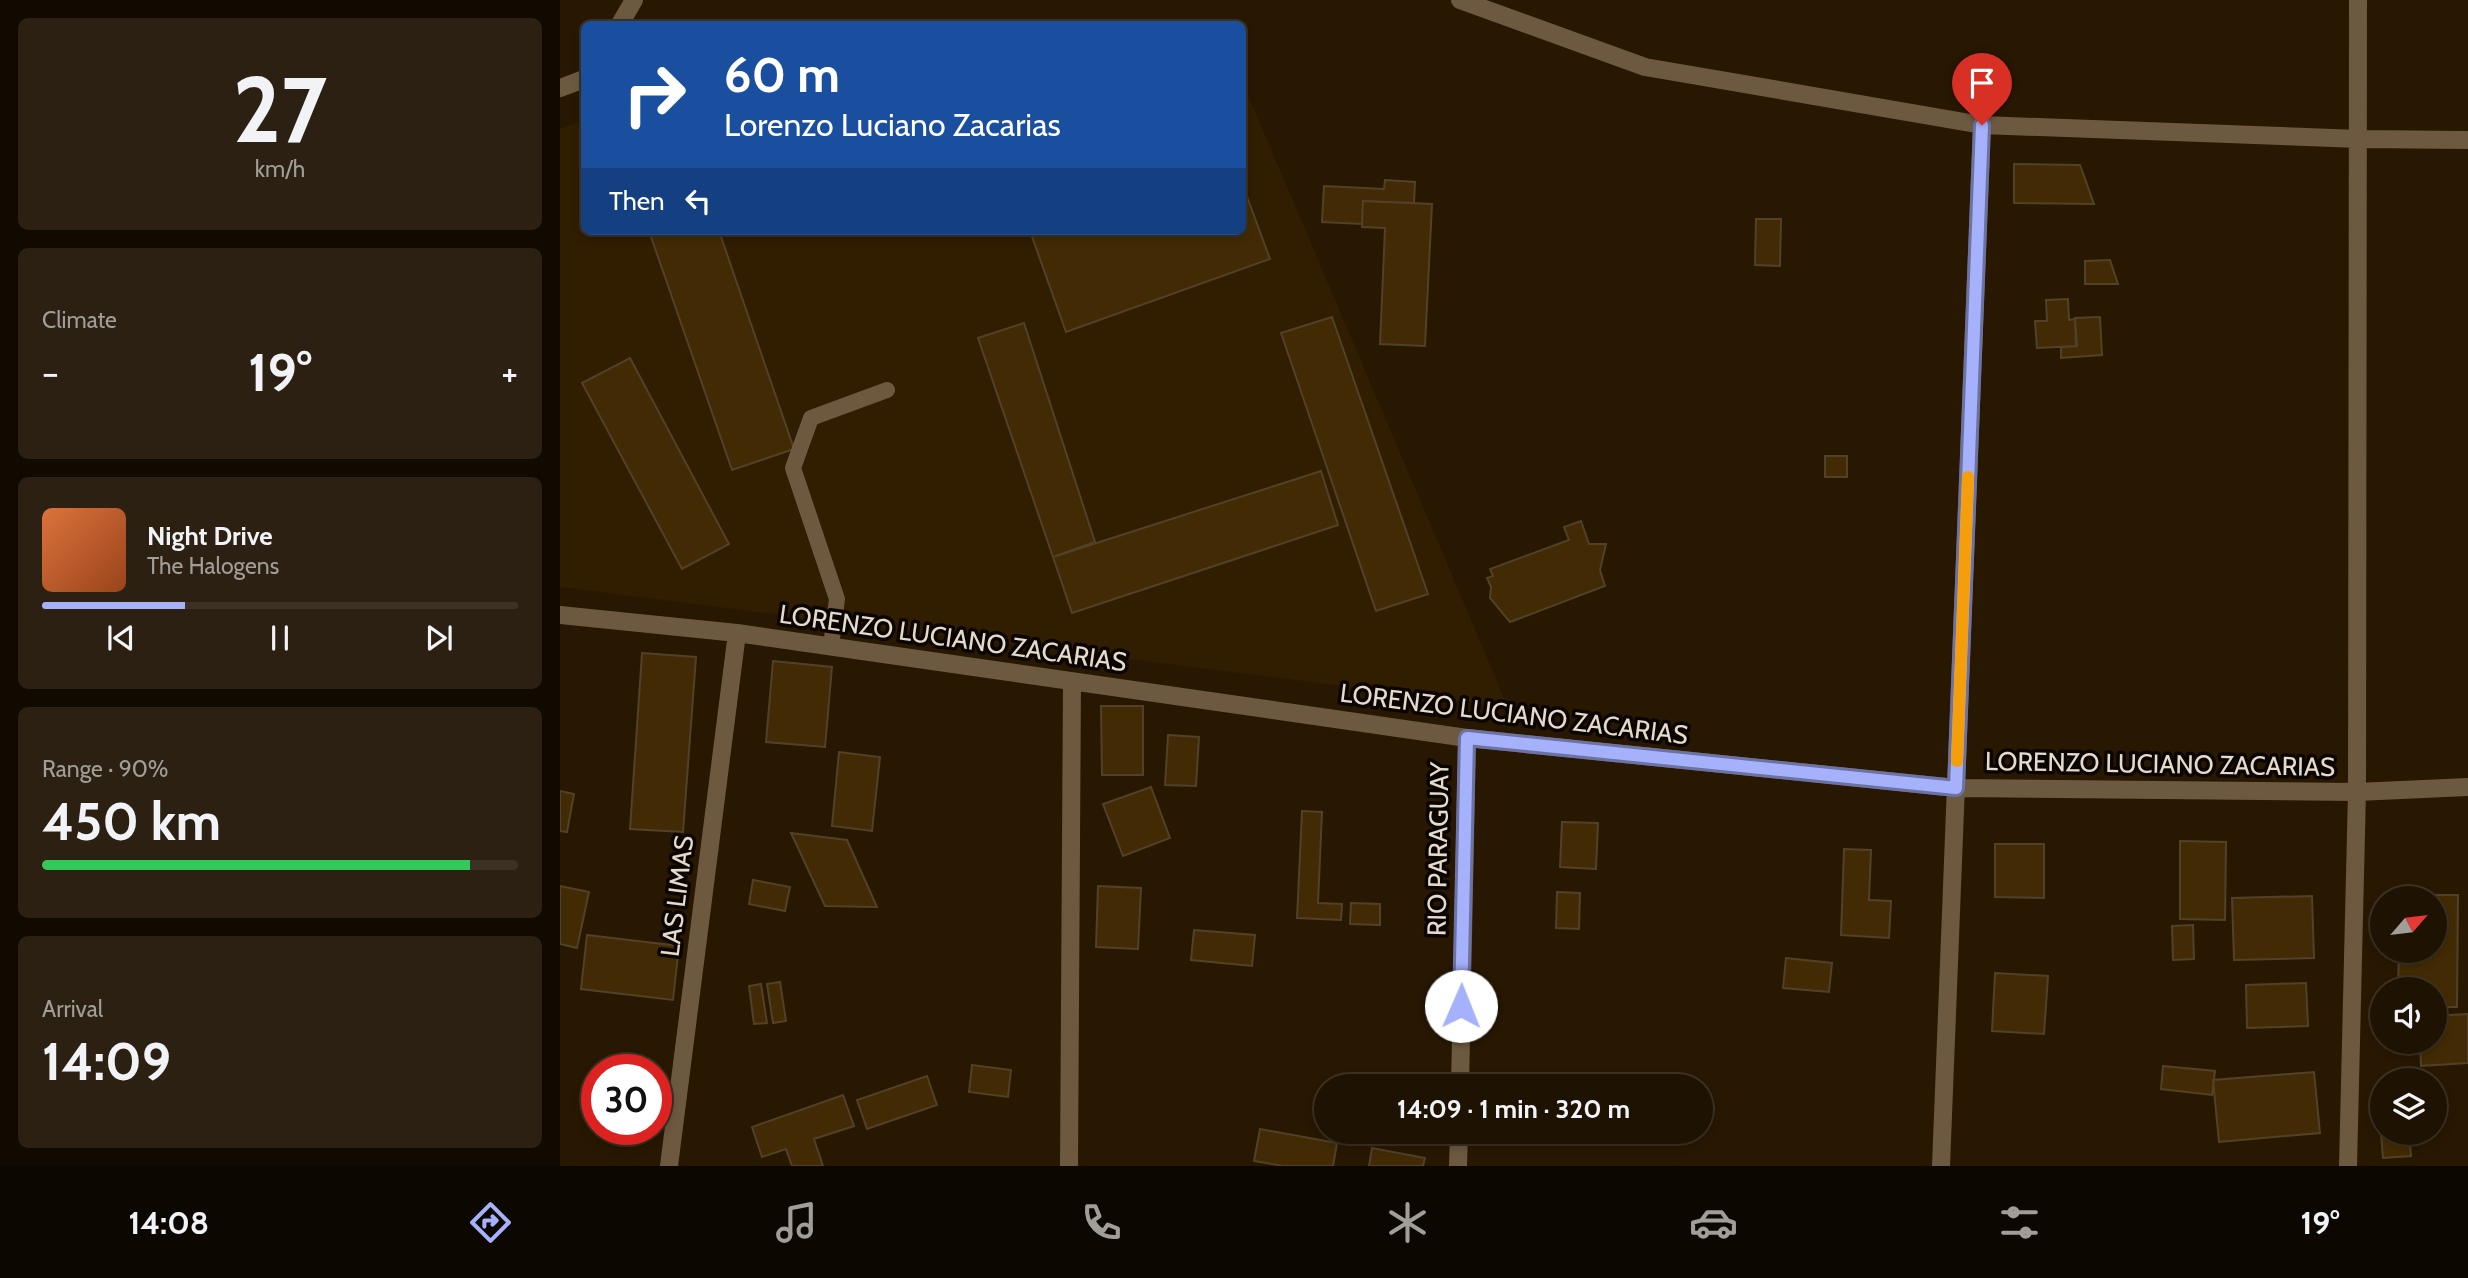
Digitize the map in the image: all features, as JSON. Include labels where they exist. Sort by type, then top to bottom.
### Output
[{"type":"street","points":[[623,21],[634,0]]},
{"type":"street","points":[[1460,0],[1645,67],[1982,125],[2360,139],[2468,140]]},
{"type":"street","points":[[2348,1166],[2357,792],[2360,139],[2358,0]]},
{"type":"street","points":[[560,88],[581,80]]},
{"type":"street","points":[[1941,1166],[1982,125]]},
{"type":"street","name":"LORENZO LUCIANO ZACARIAS","points":[[560,615],[737,633],[1467,738],[1956,788],[2357,792],[2468,787]]},
{"type":"street","name":"LAS LIMAS","points":[[669,1166],[737,633]]},
{"type":"street","points":[[1069,1166],[1072,681]]},
{"type":"street","name":"RIO PARAGUAY","points":[[1460,1074],[1467,738]]},
{"type":"street","points":[[1458,1166],[1459,1144]]},
{"type":"lane","points":[[831,646],[837,598],[793,468],[811,418],[887,390]]},
{"type":"shaded area","points":[[1246,90],[1508,707],[560,587],[560,129],[581,121],[581,235],[1246,235]]},
{"type":"building","points":[[2014,164],[2080,165],[2094,204],[2014,203]]},
{"type":"building","points":[[1385,180],[1415,182],[1414,203],[1363,201],[1362,224],[1322,222],[1324,186],[1384,189]]},
{"type":"building","points":[[1246,194],[1270,259],[1066,332],[1031,235],[1246,235]]},
{"type":"building","points":[[1363,201],[1432,204],[1425,346],[1380,344],[1385,228],[1362,227]]},
{"type":"building","points":[[1756,219],[1781,219],[1780,266],[1755,265]]},
{"type":"building","points":[[650,235],[720,235],[794,449],[732,470]]},
{"type":"building","points":[[2110,260],[2118,284],[2085,284],[2085,261]]},
{"type":"building","points":[[2068,299],[2069,320],[2075,319],[2076,346],[2037,348],[2035,321],[2047,321],[2046,300]]},
{"type":"building","points":[[1332,317],[1428,594],[1376,611],[1281,333]]},
{"type":"building","points":[[2100,317],[2102,355],[2061,358],[2061,347],[2077,346],[2075,318]]},
{"type":"building","points":[[1024,323],[1095,542],[1053,557],[978,338]]},
{"type":"building","points":[[630,358],[729,544],[682,569],[582,383]]},
{"type":"building","points":[[1825,456],[1847,456],[1847,477],[1825,477]]},
{"type":"building","points":[[1321,471],[1338,525],[1072,613],[1053,557]]},
{"type":"building","points":[[1581,521],[1589,544],[1606,544],[1600,570],[1605,586],[1510,622],[1490,598],[1491,587],[1487,578],[1493,576],[1490,569],[1569,540],[1564,527]]},
{"type":"building","points":[[642,653],[696,657],[683,832],[630,829]]},
{"type":"building","points":[[773,661],[832,667],[825,747],[766,742]]},
{"type":"building","points":[[1101,706],[1143,706],[1143,775],[1102,775]]},
{"type":"building","points":[[1168,735],[1199,737],[1196,786],[1165,785]]},
{"type":"building","points":[[839,752],[880,757],[872,831],[832,826]]},
{"type":"building","points":[[1151,787],[1170,838],[1123,856],[1103,804]]},
{"type":"building","points":[[560,791],[574,794],[567,832],[560,831]]},
{"type":"building","points":[[1302,811],[1322,812],[1318,903],[1342,904],[1341,920],[1297,918]]},
{"type":"building","points":[[1562,822],[1598,823],[1596,869],[1560,867]]},
{"type":"building","points":[[791,833],[847,840],[877,907],[825,906]]},
{"type":"building","points":[[2180,841],[2226,842],[2225,920],[2180,919]]},
{"type":"building","points":[[1995,844],[2044,844],[2044,898],[1995,897]]},
{"type":"building","points":[[1844,849],[1871,850],[1869,900],[1891,901],[1889,938],[1841,935]]},
{"type":"building","points":[[753,880],[790,887],[785,911],[749,904]]},
{"type":"building","points":[[560,886],[589,892],[577,948],[560,944]]},
{"type":"building","points":[[1098,886],[1141,888],[1138,949],[1096,947]]},
{"type":"building","points":[[1557,892],[1580,893],[1579,929],[1556,928]]},
{"type":"building","points":[[2447,895],[2458,895],[2457,1007],[2447,1007],[2447,977],[2398,977],[2399,963],[2447,963]]},
{"type":"building","points":[[2312,896],[2314,958],[2234,960],[2232,898]]},
{"type":"building","points":[[1351,903],[1380,904],[1380,925],[1350,924]]},
{"type":"building","points":[[2193,925],[2194,959],[2173,960],[2172,926]]},
{"type":"building","points":[[1194,930],[1255,935],[1252,966],[1191,960]]},
{"type":"building","points":[[587,935],[679,946],[673,1000],[581,989]]},
{"type":"building","points":[[1786,958],[1832,963],[1829,992],[1783,988]]},
{"type":"building","points":[[1995,973],[2048,976],[2044,1034],[1992,1031]]},
{"type":"building","points":[[780,982],[786,1021],[773,1023],[767,984]]},
{"type":"building","points":[[2306,983],[2308,1026],[2247,1028],[2246,985]]},
{"type":"building","points":[[761,984],[767,1023],[754,1024],[749,986]]},
{"type":"building","points":[[2468,1014],[2468,1063],[2421,1066],[2421,1054],[2447,1054],[2447,1015]]},
{"type":"building","points":[[972,1065],[1011,1070],[1008,1097],[969,1092]]},
{"type":"building","points":[[2163,1066],[2215,1071],[2212,1095],[2161,1089]]},
{"type":"building","points":[[2314,1072],[2320,1133],[2219,1142],[2213,1080]]},
{"type":"building","points":[[927,1076],[937,1105],[867,1129],[857,1100]]},
{"type":"building","points":[[843,1095],[854,1126],[814,1139],[823,1166],[792,1166],[786,1149],[762,1157],[752,1127]]},
{"type":"building","points":[[1260,1129],[1314,1139],[1314,1144],[1337,1144],[1333,1166],[1283,1166],[1254,1161]]},
{"type":"building","points":[[2382,1145],[2410,1145],[2411,1156],[2383,1158]]},
{"type":"building","points":[[1372,1148],[1425,1158],[1423,1166],[1369,1166]]},
{"type":"slow traffic","points":[[1957,761],[1968,477]]},
{"type":"route","points":[[1461,1006],[1467,738],[1956,788],[1982,125]]}]
